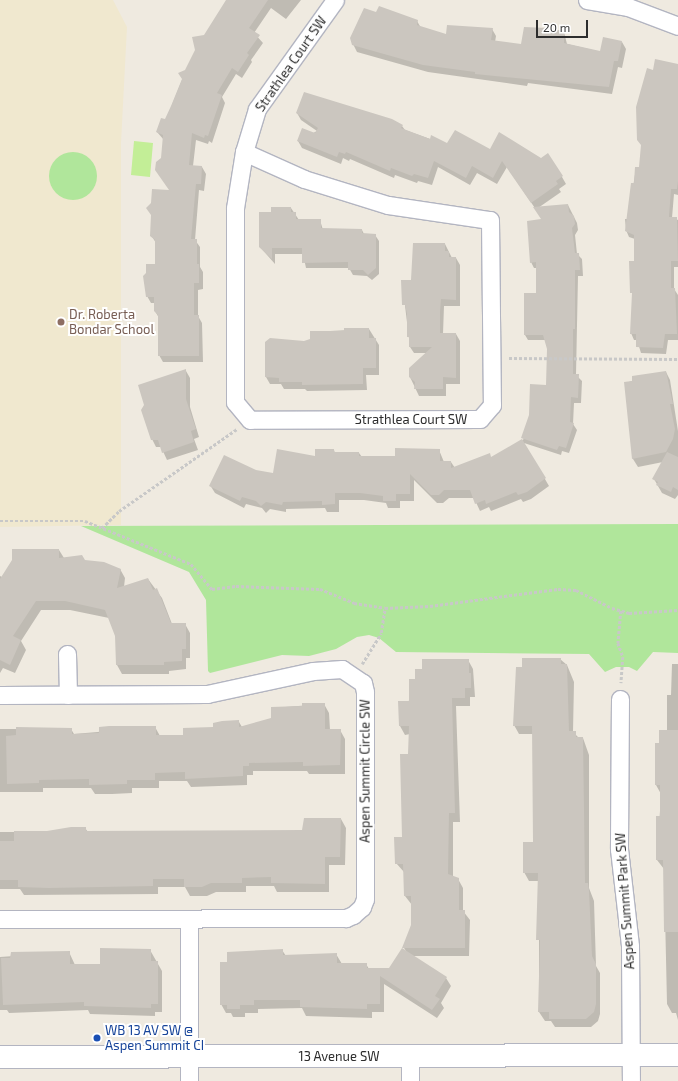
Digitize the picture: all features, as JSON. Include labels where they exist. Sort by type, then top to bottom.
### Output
[{"type":"street","name":"Strathlea Court SW","points":[[244,152],[304,179],[388,205],[490,220],[493,358],[492,405],[480,419],[250,420],[235,402],[235,208],[244,152],[257,109],[335,0]]},
{"type":"street","points":[[587,0],[628,7],[678,26]]},
{"type":"street","points":[[68,654],[68,695]]},
{"type":"street","points":[[0,695],[207,694],[313,671],[342,669],[355,676]]},
{"type":"street","name":"Aspen Summit Circle SW","points":[[0,919],[346,918],[362,907],[365,899],[365,692],[363,683],[355,676]]},
{"type":"street","name":"Aspen Summit Park SW","points":[[620,699],[619,849],[630,946],[631,1081]]},
{"type":"street","points":[[189,919],[189,1081]]},
{"type":"street","name":"13 Avenue SW","points":[[0,1057],[678,1055]]},
{"type":"street","points":[[410,1056],[410,1081]]},
{"type":"path","points":[[493,358],[678,359]]},
{"type":"path","points":[[102,528],[119,511],[250,420]]},
{"type":"path","points":[[0,521],[85,521],[191,564],[212,589],[236,586],[320,589],[354,603],[385,608],[430,606],[558,589],[576,590],[621,611],[678,610]]},
{"type":"path","points":[[355,676],[381,633],[385,608]]},
{"type":"path","points":[[620,699],[623,657],[618,643],[621,611]]},
{"type":"shaded area","name":"Dr. Roberta Bondar School","points":[[0,0],[113,0],[127,27],[121,143],[121,525],[0,527]]},
{"type":"green space","points":[[134,141],[153,143],[150,177],[131,175]]},
{"type":"green space","points":[[68,152],[78,152],[90,159],[97,171],[97,181],[90,193],[78,200],[68,200],[60,196],[53,189],[49,181],[49,171],[53,163],[60,156]]},
{"type":"green space","points":[[678,524],[678,653],[653,652],[637,671],[629,667],[616,667],[605,672],[589,654],[396,652],[379,638],[369,635],[357,637],[336,649],[309,656],[282,655],[210,673],[208,671],[206,600],[189,572],[81,526]]},
{"type":"building","points":[[226,0],[268,0],[249,28],[260,35],[247,53],[249,55],[238,72],[232,68],[217,93],[222,95],[208,136],[205,135],[204,138],[192,133],[189,165],[202,166],[201,184],[196,184],[191,239],[197,239],[197,264],[199,264],[199,283],[194,283],[194,315],[199,315],[199,356],[158,356],[158,315],[154,311],[154,297],[146,297],[143,276],[146,273],[146,264],[155,264],[155,240],[150,236],[151,215],[146,208],[151,203],[152,189],[169,190],[155,170],[156,162],[161,158],[163,135],[156,132],[161,118],[165,119],[182,79],[178,73],[185,70],[195,50],[192,37],[204,35]]},
{"type":"building","points":[[379,6],[418,20],[417,25],[446,34],[447,25],[493,28],[491,40],[521,44],[524,27],[547,28],[564,31],[564,43],[600,51],[603,37],[622,41],[618,61],[614,61],[609,87],[475,74],[475,72],[423,65],[352,45],[350,38],[364,8],[376,12]]},
{"type":"building","points":[[655,59],[678,64],[678,181],[677,189],[671,189],[669,217],[677,217],[678,261],[671,261],[671,288],[675,288],[677,334],[665,334],[663,348],[636,347],[636,334],[630,334],[632,293],[630,293],[629,261],[634,261],[634,235],[625,231],[631,183],[634,183],[635,167],[639,167],[641,145],[637,140],[636,107],[647,68],[653,70]]},
{"type":"building","points":[[304,92],[392,119],[403,125],[401,128],[430,139],[431,135],[447,143],[455,130],[490,149],[499,132],[541,158],[548,153],[563,176],[556,181],[558,184],[531,203],[502,161],[493,178],[472,166],[466,178],[434,161],[428,178],[414,174],[412,176],[391,168],[390,171],[346,152],[345,154],[339,152],[337,157],[297,141],[302,128],[315,133],[318,128],[296,113]]},
{"type":"building","points":[[568,204],[569,212],[574,216],[575,224],[572,228],[575,253],[579,253],[580,270],[575,270],[575,329],[573,329],[573,374],[579,374],[578,398],[571,397],[570,422],[574,423],[566,448],[559,446],[557,450],[521,438],[529,415],[530,384],[546,385],[547,349],[543,335],[524,335],[524,293],[536,293],[536,262],[530,263],[527,221],[541,219],[533,207]]},
{"type":"building","points":[[271,207],[291,207],[291,212],[296,212],[296,219],[321,219],[321,228],[362,229],[362,233],[376,234],[376,268],[368,275],[363,270],[348,270],[348,262],[302,263],[302,248],[272,248],[272,259],[259,247],[259,212],[271,212]]},
{"type":"building","points":[[413,243],[445,243],[445,251],[449,251],[449,257],[456,257],[456,300],[441,299],[440,333],[456,333],[456,378],[443,377],[443,389],[414,389],[415,382],[409,377],[409,368],[432,347],[409,347],[409,337],[407,337],[407,314],[405,305],[402,305],[401,280],[411,280]]},
{"type":"building","points":[[344,328],[369,328],[369,338],[376,338],[376,368],[363,368],[363,384],[302,385],[302,382],[279,382],[279,378],[265,377],[265,342],[270,338],[304,341],[310,339],[310,331],[344,331]]},
{"type":"building","points":[[186,369],[186,399],[196,429],[191,431],[194,442],[162,453],[158,440],[151,440],[141,410],[144,405],[138,385]]},
{"type":"building","points":[[666,371],[673,404],[670,404],[675,429],[673,439],[666,452],[632,459],[624,382],[632,381],[632,376]]},
{"type":"building","points":[[522,439],[546,478],[527,492],[518,495],[516,492],[486,504],[485,500],[475,504],[470,490],[444,490],[439,495],[431,495],[410,474],[410,494],[396,494],[396,501],[383,501],[383,496],[360,493],[335,493],[335,504],[322,505],[322,501],[283,502],[282,505],[266,502],[261,506],[256,501],[242,497],[240,501],[209,486],[224,455],[256,470],[273,473],[277,449],[315,456],[315,449],[334,449],[334,452],[359,452],[359,456],[395,456],[395,448],[440,449],[440,461],[451,461],[451,468],[490,453],[491,457]]},
{"type":"building","points":[[667,452],[678,457],[678,490],[673,487],[671,492],[656,485],[658,482],[652,479]]},
{"type":"building","points":[[12,549],[59,549],[59,558],[82,555],[85,560],[104,562],[121,569],[117,588],[148,578],[153,590],[157,588],[171,623],[186,623],[186,649],[182,649],[182,661],[164,662],[164,665],[116,665],[115,636],[105,610],[65,601],[36,601],[13,636],[21,640],[10,665],[0,660],[0,579],[12,560]]},
{"type":"building","points":[[522,658],[561,658],[561,664],[567,664],[569,731],[576,731],[576,737],[583,737],[585,883],[588,883],[592,956],[596,964],[596,1004],[594,1012],[586,1019],[549,1019],[549,1012],[538,1012],[540,940],[536,940],[538,873],[523,873],[523,842],[533,842],[532,726],[513,726],[516,667],[522,667]]},
{"type":"building","points":[[422,659],[469,659],[471,688],[465,688],[465,698],[452,698],[455,813],[449,813],[448,874],[459,878],[459,910],[465,910],[465,948],[402,948],[411,925],[411,896],[404,896],[403,864],[395,864],[394,837],[402,837],[400,754],[408,754],[409,726],[399,726],[398,701],[409,701],[409,679],[415,679],[415,669],[422,669]]},
{"type":"building","points":[[302,703],[325,703],[325,729],[341,729],[340,765],[303,766],[303,762],[249,763],[249,766],[243,766],[243,776],[185,779],[185,772],[155,773],[155,780],[127,780],[127,784],[89,785],[89,779],[39,780],[39,783],[7,784],[6,736],[16,735],[16,727],[72,728],[72,734],[99,733],[99,727],[109,726],[156,726],[156,735],[183,735],[183,728],[213,727],[213,723],[222,721],[239,720],[239,727],[271,718],[271,707],[302,706]]},
{"type":"building","points":[[659,730],[678,730],[678,932],[664,932],[663,860],[656,860],[656,816],[660,816],[660,785],[655,785],[655,743],[659,743]]},
{"type":"building","points":[[304,818],[341,818],[340,857],[325,857],[325,884],[271,883],[271,877],[242,878],[242,883],[211,883],[202,887],[184,887],[184,879],[153,879],[153,886],[49,888],[18,887],[18,880],[0,880],[0,841],[14,841],[14,831],[47,831],[71,827],[86,827],[86,831],[302,830]]},
{"type":"building","points":[[100,948],[151,949],[151,961],[158,961],[158,1004],[151,1004],[151,1008],[84,1006],[84,1002],[3,1005],[1,958],[10,958],[11,952],[70,951],[70,964],[100,964]]},
{"type":"building","points":[[402,948],[447,977],[435,996],[440,999],[432,1010],[380,976],[380,1004],[367,1004],[367,1009],[300,1007],[300,1000],[254,1000],[254,1005],[240,1005],[240,1009],[227,1009],[227,1005],[220,1005],[220,962],[227,962],[227,952],[283,949],[283,955],[337,953],[337,963],[367,963],[367,968],[389,968]]},
{"type":"place","name":"Dr. Roberta Bondar School","points":[[61,322]]},
{"type":"place","name":"WB 13 AV SW @ Aspen Summit CI","points":[[97,1038]]}]
